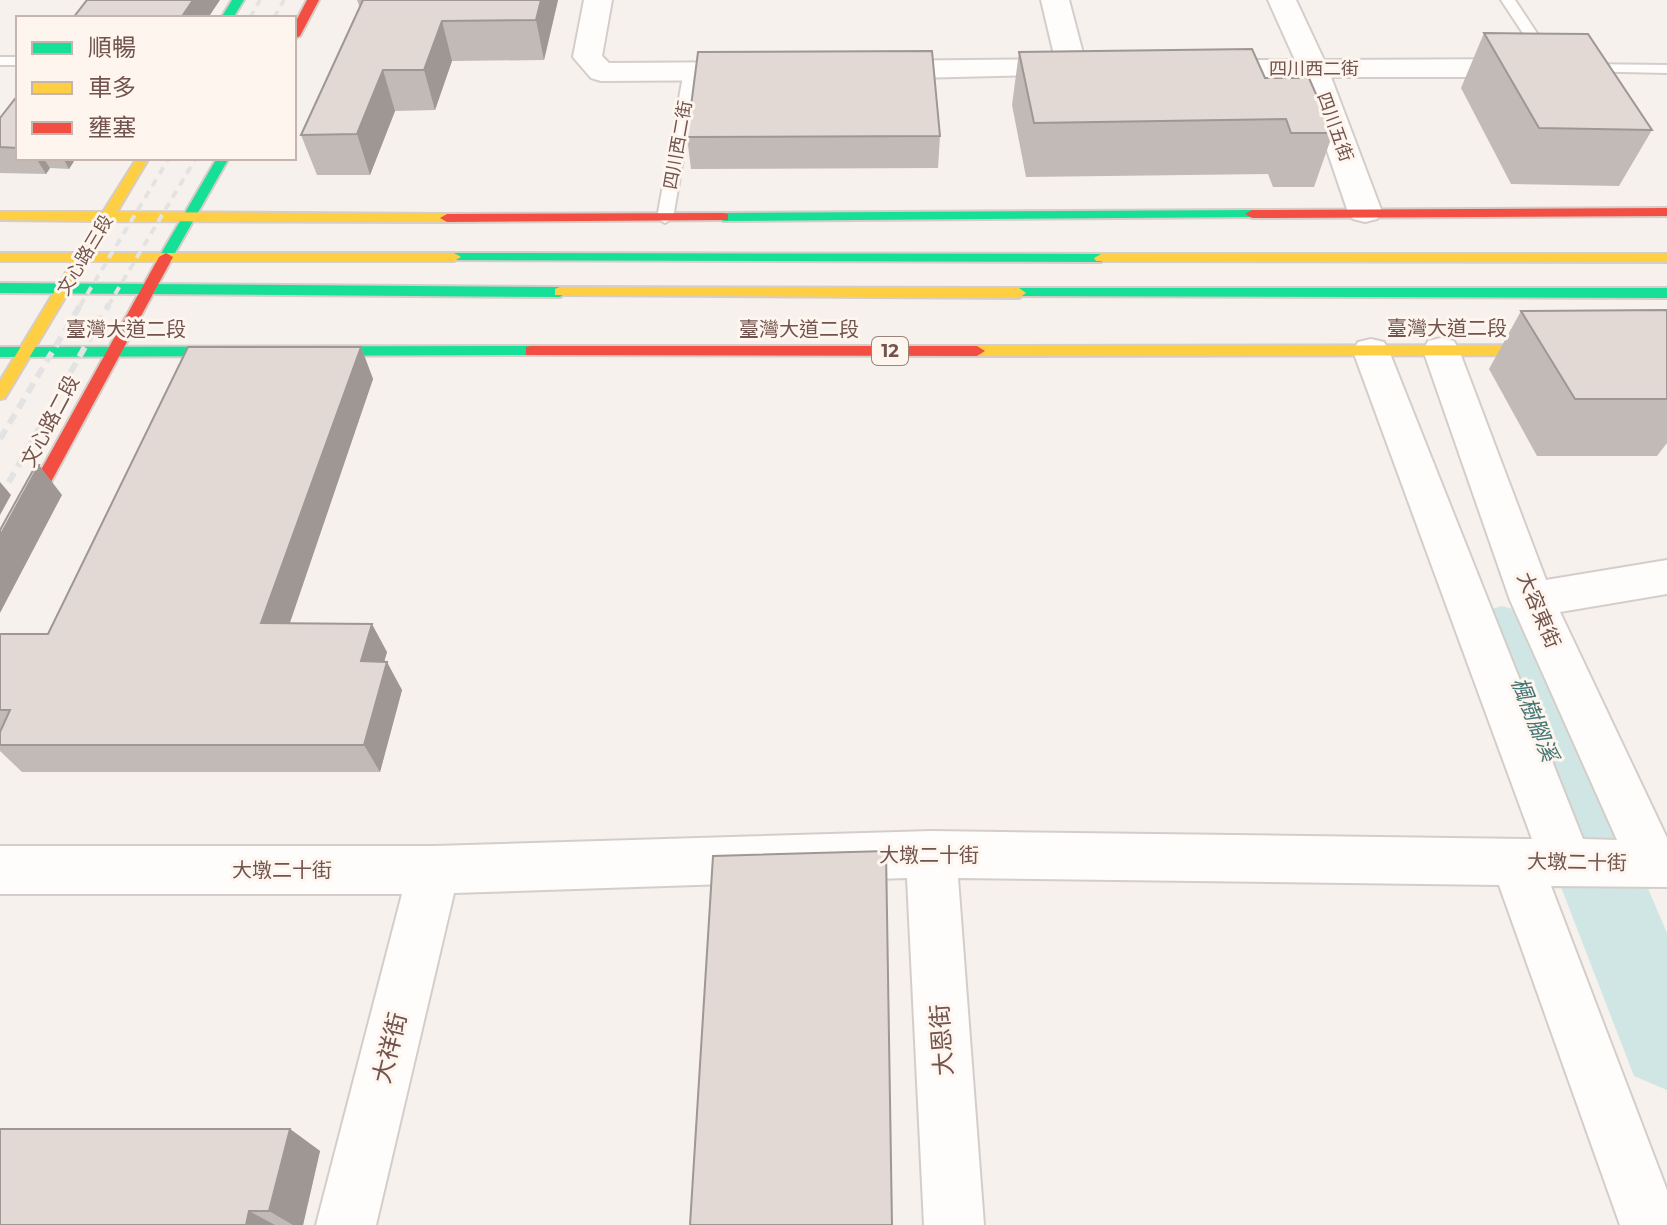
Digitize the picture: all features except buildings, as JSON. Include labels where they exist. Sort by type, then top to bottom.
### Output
[{"type":"main road","points":[[296,32],[313,0]]},
{"type":"main road","name":"文心路三段","points":[[26,352],[142,160]]},
{"type":"main road","points":[[188,219],[222,160]]},
{"type":"main road","points":[[0,216],[188,219],[665,218],[1667,212]]},
{"type":"main road","name":"文心路二段","points":[[0,560],[188,219]]},
{"type":"main road","points":[[0,257],[1667,258]]},
{"type":"main road","name":"臺灣大道二段","points":[[0,288],[736,293],[1667,293]]},
{"type":"main road","name":"臺灣大道二段","points":[[26,352],[1667,350]]},
{"type":"main road","name":"12","points":[[0,352],[26,352]]},
{"type":"main road","points":[[0,394],[26,352]]},
{"type":"street","name":"四川西二街","points":[[598,0],[587,57],[601,72],[786,71]]},
{"type":"street","points":[[1055,0],[1072,68]]},
{"type":"street","name":"四川五街","points":[[1282,0],[1314,70],[1365,212]]},
{"type":"street","name":"四川西二街","points":[[1178,69],[1552,68]]},
{"type":"street","points":[[850,70],[1102,69]]},
{"type":"street","name":"大容東街","points":[[1441,350],[1532,600],[1660,864]]},
{"type":"street","points":[[1371,351],[1541,861],[1650,1225]]},
{"type":"street","points":[[1532,600],[1667,577]]},
{"type":"street","name":"大墩二十街","points":[[0,870],[434,870],[931,854],[1660,864]]},
{"type":"street","name":"大恩街","points":[[931,854],[954,1225]]},
{"type":"street","name":"大祥街","points":[[346,1225],[434,870]]},
{"type":"lane","points":[[1508,0],[1552,68],[1667,69]]},
{"type":"lane","name":"四川西二街","points":[[665,218],[691,71]]},
{"type":"waterway","name":"楓樹腳溪","points":[[1502,636],[1667,1043]]},
{"type":"railway","points":[[251,16],[260,0]]},
{"type":"railway","points":[[275,16],[284,0]]},
{"type":"railway","points":[[80,306],[168,160]]},
{"type":"railway","points":[[108,306],[195,160]]},
{"type":"railway","points":[[0,439],[81,304]]},
{"type":"railway","points":[[0,498],[109,304]]},
{"type":"traffic: fast","points":[[228,16],[238,0]]},
{"type":"traffic: fast","points":[[166,257],[222,160]]},
{"type":"traffic: fast","points":[[723,217],[1252,214]]},
{"type":"traffic: fast","points":[[454,257],[1101,258]]},
{"type":"traffic: fast","points":[[0,288],[560,292]]},
{"type":"traffic: fast","points":[[1019,293],[1667,293]]},
{"type":"traffic: fast","points":[[0,352],[531,351]]},
{"type":"traffic: slow","points":[[0,394],[142,160]]},
{"type":"traffic: slow","points":[[0,216],[447,218]]},
{"type":"traffic: slow","points":[[0,257],[454,257]]},
{"type":"traffic: slow","points":[[1101,258],[1667,258]]},
{"type":"traffic: slow","points":[[560,292],[1019,293]]},
{"type":"traffic: slow","points":[[977,351],[1667,350]]},
{"type":"traffic: jam","points":[[296,32],[313,0]]},
{"type":"traffic: jam","points":[[1252,214],[1667,212]]},
{"type":"traffic: jam","points":[[447,218],[723,217]]},
{"type":"traffic: jam","points":[[0,560],[166,257]]},
{"type":"traffic: jam","points":[[531,351],[977,351]]}]
